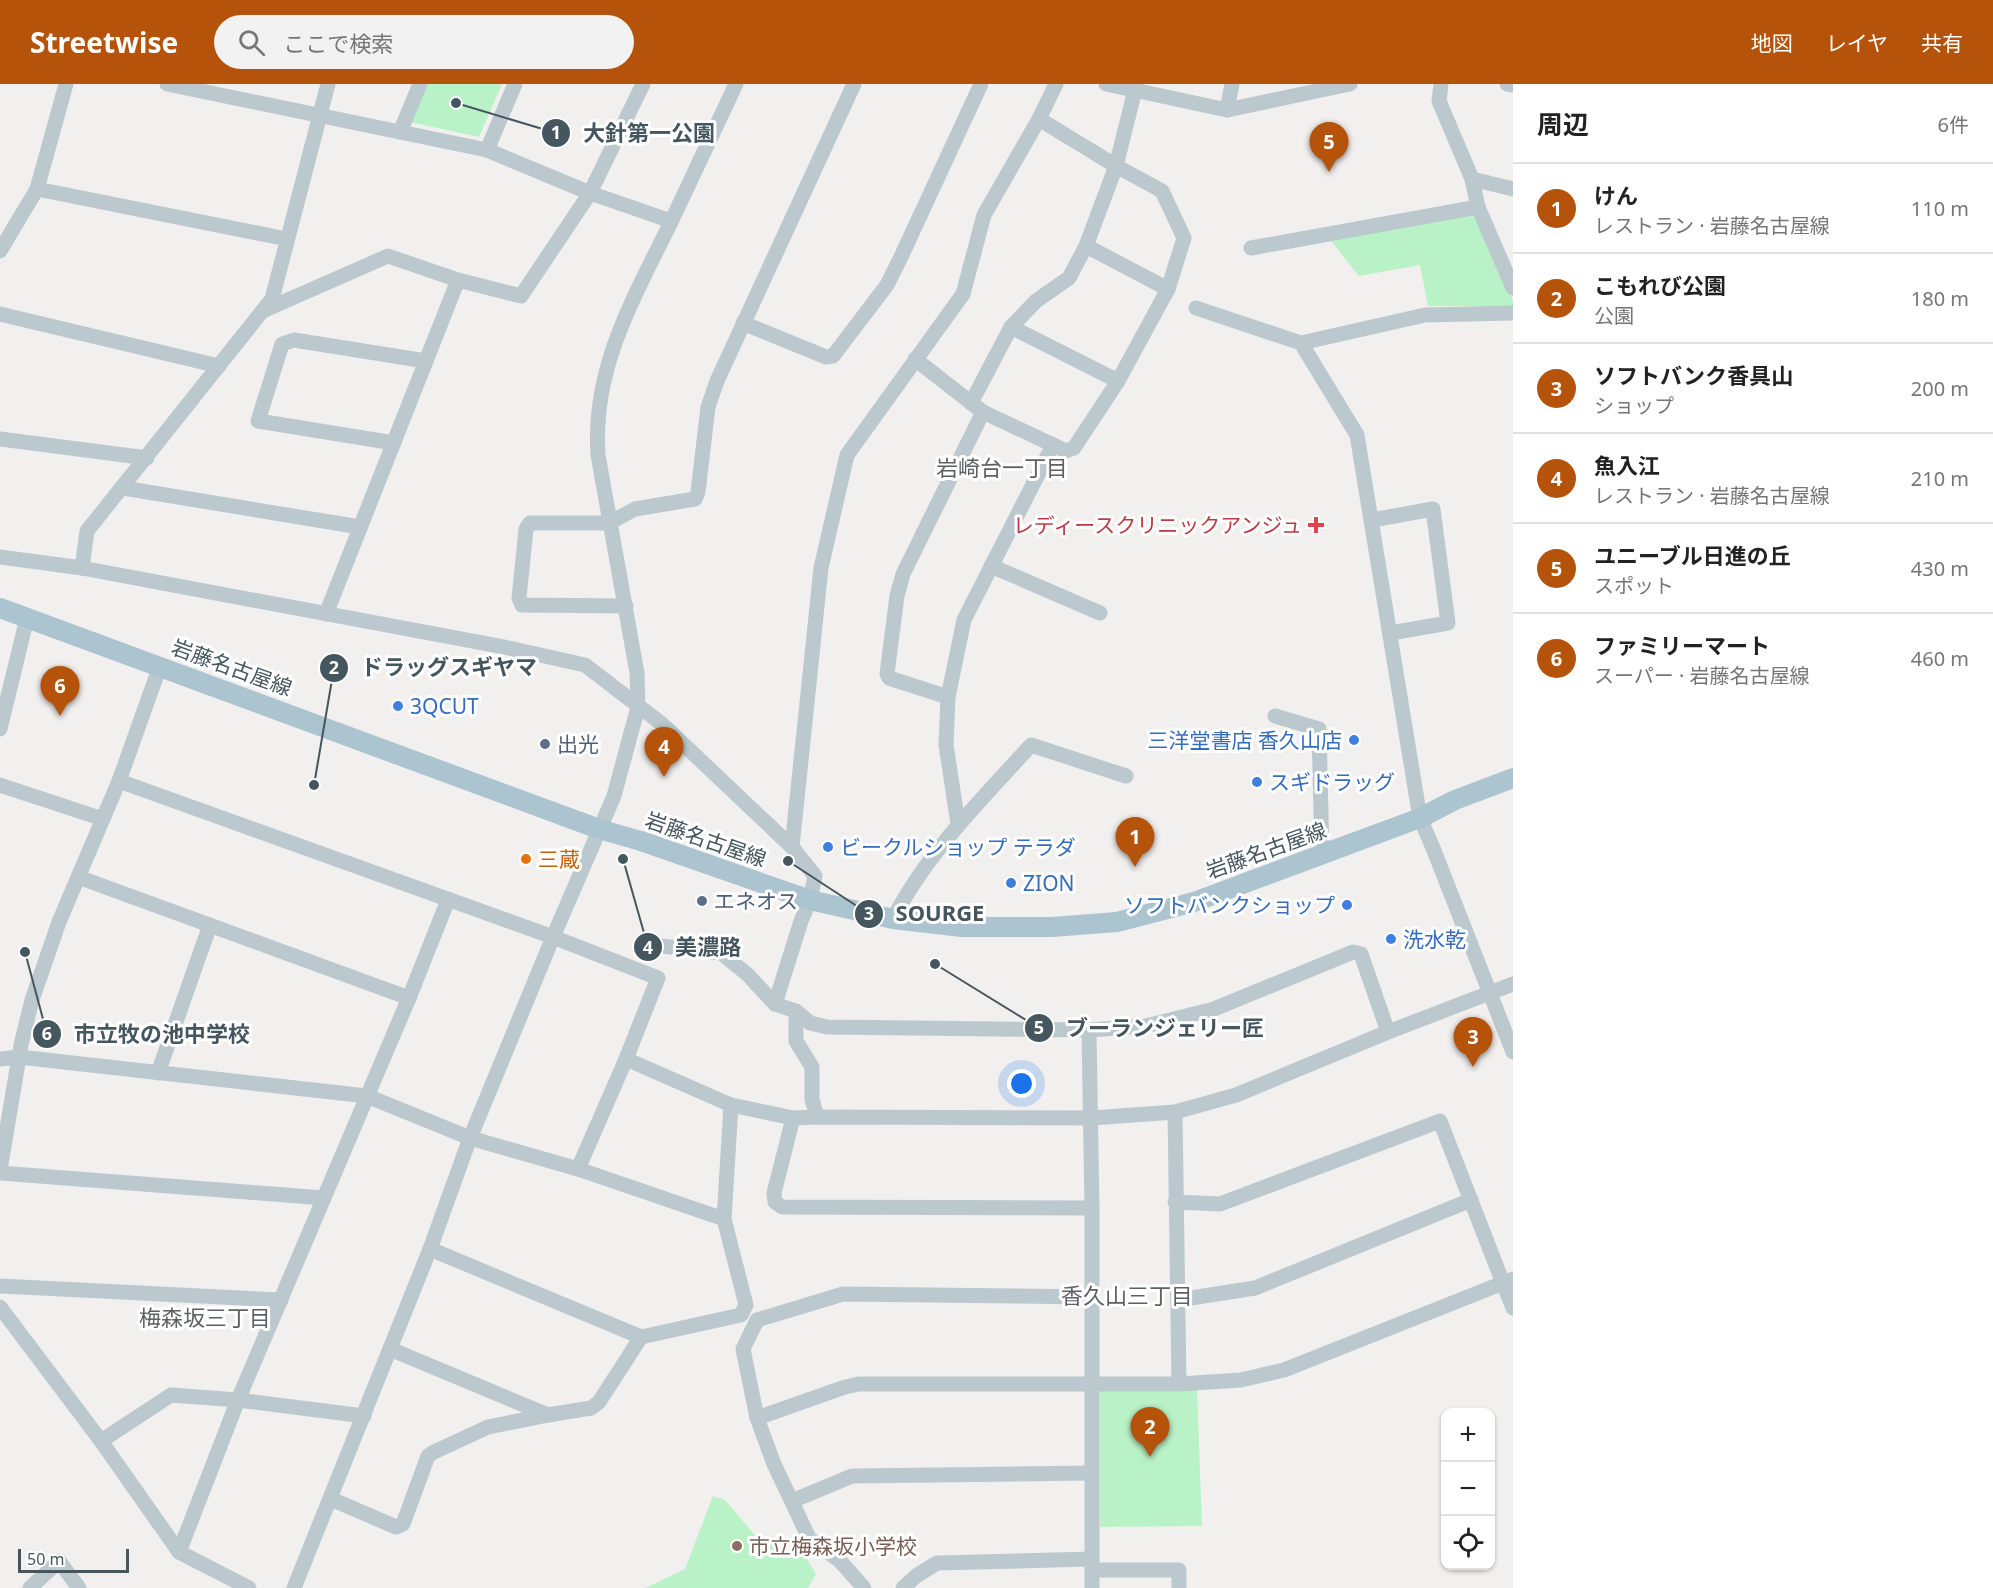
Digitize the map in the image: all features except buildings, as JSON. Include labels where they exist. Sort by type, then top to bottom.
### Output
[{"type":"main road","name":"岩藤名古屋線","points":[[0,608],[599,829],[641,841],[810,900],[893,919],[962,927],[1052,927],[1117,922],[1194,902],[1420,818],[1455,800],[1513,778]]},
{"type":"street","points":[[0,251],[37,189],[66,84]]},
{"type":"street","points":[[166,84],[487,150],[590,193],[671,221]]},
{"type":"street","points":[[82,568],[87,531],[123,489],[272,299],[318,115],[328,84]]},
{"type":"street","points":[[400,132],[420,84]]},
{"type":"street","points":[[487,150],[515,84]]},
{"type":"street","points":[[262,311],[388,256],[458,280],[521,296],[590,193],[643,84]]},
{"type":"street","points":[[294,1588],[430,1249],[470,1138],[614,796],[638,707],[637,673],[598,455],[600,393],[606,367],[628,312],[736,84]]},
{"type":"street","points":[[626,606],[522,605],[519,598],[526,529],[530,522],[609,523],[635,509],[695,499],[698,492],[708,407],[717,381],[854,84]]},
{"type":"street","points":[[743,323],[826,357],[833,356],[887,285],[981,84]]},
{"type":"street","points":[[792,847],[821,568],[847,455],[963,294],[984,216],[1039,119],[1056,84]]},
{"type":"street","points":[[1106,84],[1227,110],[1342,85]]},
{"type":"street","points":[[1227,110],[1232,84]]},
{"type":"street","points":[[1441,84],[1439,100],[1472,179],[1478,207],[1513,288]]},
{"type":"street","points":[[1507,84],[1513,85]]},
{"type":"street","points":[[948,697],[889,678],[887,674],[897,596],[903,574],[1011,327],[1036,301],[1069,278],[1086,246],[1116,166],[1135,90]]},
{"type":"street","points":[[915,359],[977,408],[1066,451],[1074,448],[1118,381],[1168,289],[1184,238],[1162,190],[1116,166],[1039,119]]},
{"type":"street","points":[[1472,179],[1513,189]]},
{"type":"street","points":[[37,189],[287,239]]},
{"type":"street","points":[[1251,248],[1478,207]]},
{"type":"street","points":[[1086,246],[1168,289]]},
{"type":"street","points":[[326,614],[458,280]]},
{"type":"street","points":[[1196,308],[1301,344],[1425,315],[1513,313]]},
{"type":"street","points":[[0,314],[219,366]]},
{"type":"street","points":[[1011,327],[1118,381]]},
{"type":"street","points":[[394,443],[258,421],[282,344],[294,340],[426,361]]},
{"type":"street","points":[[1301,344],[1357,435],[1420,818],[1513,1052]]},
{"type":"street","points":[[0,439],[147,458]]},
{"type":"street","points":[[958,824],[946,745],[948,697],[964,620],[1053,445]]},
{"type":"street","points":[[123,489],[360,527]]},
{"type":"street","points":[[1372,520],[1433,509],[1448,623],[1391,633]]},
{"type":"street","points":[[0,557],[82,568],[585,665],[662,724],[792,847],[814,876],[810,900],[801,921],[775,1004]]},
{"type":"street","points":[[991,566],[1100,613]]},
{"type":"street","points":[[0,729],[27,618]]},
{"type":"street","points":[[160,666],[119,781],[59,922],[32,1000],[0,1172],[324,1198]]},
{"type":"street","points":[[1275,716],[1319,729],[1322,855]]},
{"type":"street","points":[[893,919],[958,824],[1031,746],[1126,776]]},
{"type":"street","points":[[119,781],[553,937],[658,978],[578,1169]]},
{"type":"street","points":[[0,784],[103,819]]},
{"type":"street","points":[[78,877],[409,998]]},
{"type":"street","points":[[179,1552],[238,1400],[409,998],[448,900]]},
{"type":"street","points":[[158,1073],[210,925]]},
{"type":"street","points":[[645,944],[721,953],[747,974],[775,1004],[796,1011],[810,1023],[827,1027],[1089,1030],[1146,1026],[1198,1014],[1353,952],[1358,952],[1361,954],[1388,1032]]},
{"type":"street","points":[[626,1059],[731,1104],[793,1118],[1091,1118],[1175,1112],[1236,1095],[1388,1032],[1513,984]]},
{"type":"street","points":[[796,1011],[796,1041],[812,1067],[812,1099],[817,1117]]},
{"type":"street","points":[[1089,1030],[1092,1208],[1092,1588]]},
{"type":"street","points":[[0,1059],[20,1057],[367,1096],[470,1138],[578,1169],[724,1219]]},
{"type":"street","points":[[430,1249],[640,1337],[741,1315],[746,1305],[724,1219],[731,1104]]},
{"type":"street","points":[[1175,1112],[1179,1384]]},
{"type":"street","points":[[793,1118],[774,1193],[775,1202],[782,1207],[1092,1208]]},
{"type":"street","points":[[1175,1202],[1220,1204],[1440,1121],[1471,1200],[1508,1281],[1513,1308]]},
{"type":"street","points":[[1178,1300],[1255,1288],[1471,1200]]},
{"type":"street","points":[[757,1418],[859,1384],[1179,1384],[1241,1380],[1284,1370],[1508,1281]]},
{"type":"street","points":[[0,1286],[281,1300]]},
{"type":"street","points":[[864,1588],[840,1561],[809,1538],[774,1464],[757,1418],[743,1349],[757,1320],[843,1294],[1092,1297]]},
{"type":"street","points":[[0,1307],[101,1441],[179,1552],[249,1588]]},
{"type":"street","points":[[331,1499],[396,1527],[403,1524],[428,1456],[488,1427],[591,1408],[599,1402],[640,1337]]},
{"type":"street","points":[[390,1349],[548,1415]]},
{"type":"street","points":[[101,1441],[171,1395],[238,1400],[364,1416]]},
{"type":"street","points":[[792,1501],[852,1476],[1092,1473]]},
{"type":"street","points":[[30,1588],[59,1561],[79,1588]]},
{"type":"street","points":[[903,1588],[916,1576],[938,1563],[1092,1564],[1179,1570],[1179,1588]]},
{"type":"green space","points":[[425,84],[502,84],[479,137],[410,122]]},
{"type":"green space","points":[[1475,213],[1513,301],[1513,306],[1428,306],[1420,265],[1359,276],[1331,241]]},
{"type":"green space","points":[[1197,1388],[1202,1526],[1100,1527],[1100,1389]]},
{"type":"green space","name":"市立梅森坂小学校","points":[[713,1496],[725,1500],[759,1540],[804,1554],[816,1574],[808,1588],[645,1588],[685,1569]]},
{"type":"place","name":"大針第一公園","points":[[456,103]]},
{"type":"place","name":"ユニーブル日進の丘","points":[[1329,172]]},
{"type":"place","name":"レディースクリニックアンジュ","points":[[1316,525]]},
{"type":"place","name":"3QCUT","points":[[398,706]]},
{"type":"place","name":"ファミリーマート","points":[[60,716]]},
{"type":"place","name":"三洋堂書店 香久山店","points":[[1354,740]]},
{"type":"place","name":"出光","points":[[545,744]]},
{"type":"place","name":"魚入江","points":[[664,777]]},
{"type":"place","name":"スギドラッグ","points":[[1257,782]]},
{"type":"place","name":"ドラッグスギヤマ","points":[[314,785]]},
{"type":"place","name":"ビークルショップ テラダ","points":[[828,847]]},
{"type":"place","name":"三蔵","points":[[526,859]]},
{"type":"place","name":"美濃路","points":[[623,859]]},
{"type":"place","name":"SOURGE","points":[[788,861]]},
{"type":"place","name":"けん","points":[[1135,867]]},
{"type":"place","name":"ZION","points":[[1011,883]]},
{"type":"place","name":"エネオス","points":[[702,901]]},
{"type":"place","name":"ソフトバンクショップ","points":[[1347,905]]},
{"type":"place","name":"洗水乾","points":[[1391,939]]},
{"type":"place","name":"市立牧の池中学校","points":[[25,952]]},
{"type":"place","name":"ブーランジェリー匠","points":[[935,964]]},
{"type":"place","name":"ソフトバンク香具山","points":[[1473,1067]]},
{"type":"place","name":"こもれび公園","points":[[1150,1457]]},
{"type":"place","name":"市立梅森坂小学校","points":[[737,1546]]},
{"type":"district","name":"岩崎台一丁目","points":[[1002,467]]},
{"type":"district","name":"香久山三丁目","points":[[1127,1295]]},
{"type":"district","name":"梅森坂三丁目","points":[[205,1317]]}]
